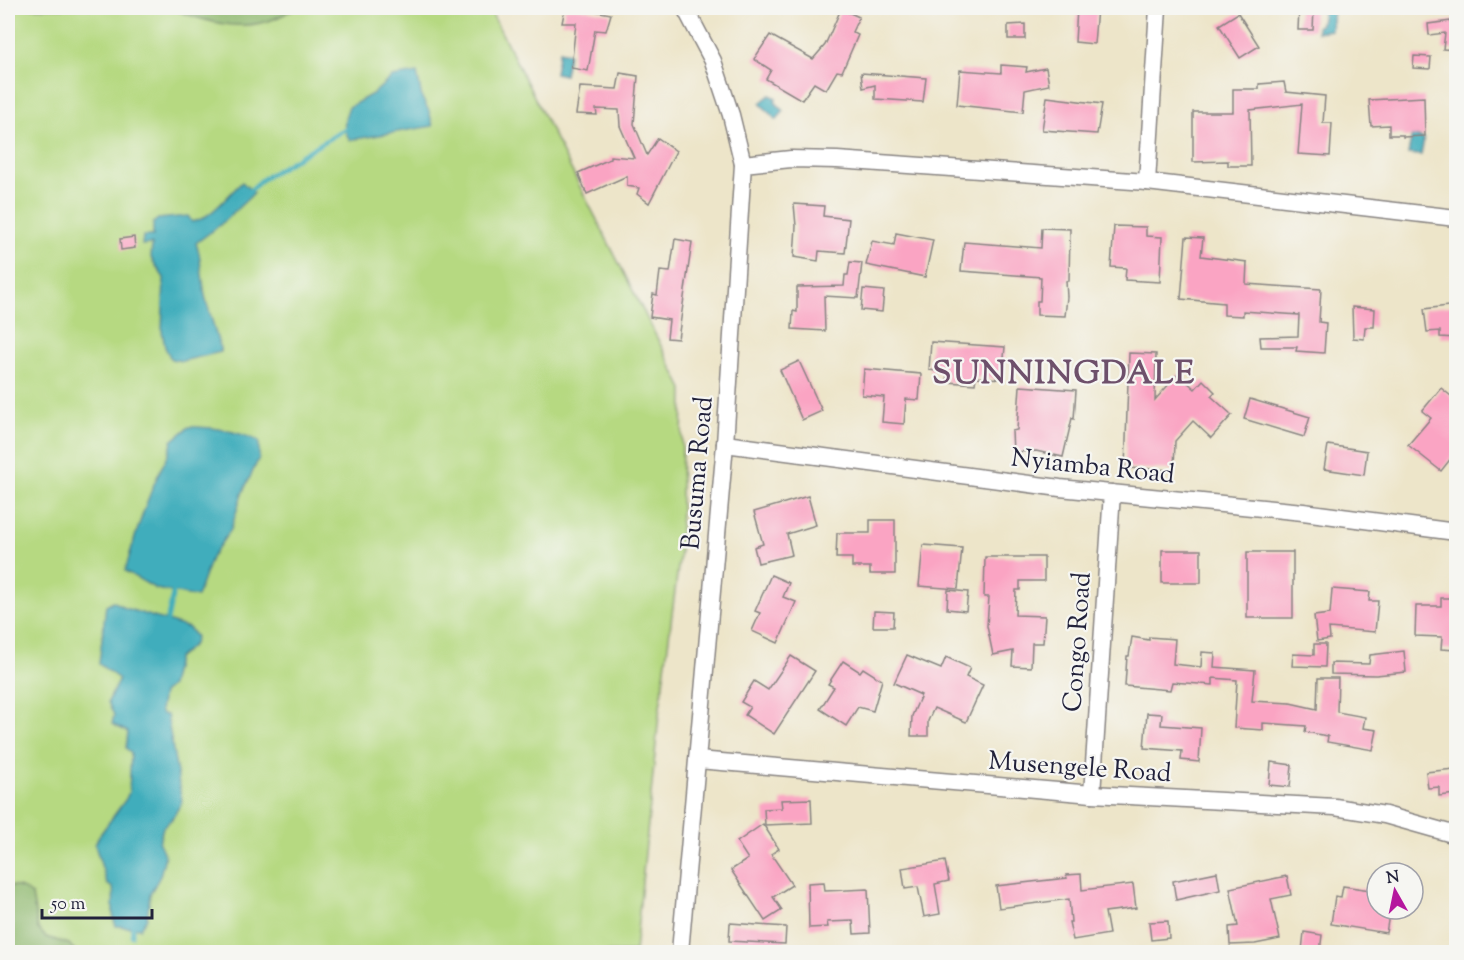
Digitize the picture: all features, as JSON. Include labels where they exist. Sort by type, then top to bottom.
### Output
[{"type":"street","name":"Busuma Road","points":[[680,952],[725,444],[743,164],[731,115],[713,61],[685,8]]},
{"type":"street","points":[[1147,182],[1158,8]]},
{"type":"street","points":[[743,164],[791,159],[837,160],[1147,182],[1456,218]]},
{"type":"street","name":"Nyiamba Road","points":[[725,444],[1060,488],[1303,513],[1456,532]]},
{"type":"street","name":"Congo Road","points":[[1092,794],[1112,493]]},
{"type":"street","name":"Musengele Road","points":[[698,760],[1092,794],[1335,807],[1385,815],[1456,835]]},
{"type":"green space","points":[[8,8],[489,8],[683,389],[680,552],[659,715],[635,952],[8,952]]},
{"type":"green space","points":[[170,8],[295,8],[265,22],[238,25],[203,19]]},
{"type":"green space","points":[[8,885],[22,888],[32,895],[38,929],[46,937],[69,944],[76,952],[8,952]]},
{"type":"water","points":[[1323,11],[1333,11],[1331,30],[1317,32],[1317,27],[1321,24]]},
{"type":"water","points":[[559,51],[569,53],[565,75],[555,73]]},
{"type":"water","points":[[417,73],[422,98],[433,126],[350,140],[345,124],[349,107],[374,93],[392,77]]},
{"type":"water","points":[[770,95],[776,98],[775,102],[784,111],[776,120],[760,103]]},
{"type":"water","points":[[1412,135],[1424,139],[1421,155],[1408,154]]},
{"type":"water","points":[[242,182],[254,193],[220,225],[196,243],[205,296],[221,352],[182,361],[171,359],[165,347],[162,331],[164,278],[151,258],[152,244],[142,245],[143,236],[153,236],[153,223],[158,219],[188,216],[192,222],[199,220],[219,205]]},
{"type":"water","points":[[189,427],[225,430],[259,441],[259,458],[242,494],[231,529],[211,558],[197,597],[156,589],[125,571],[144,511],[172,441]]},
{"type":"water","points":[[113,601],[125,608],[189,628],[196,637],[194,644],[177,659],[171,686],[163,693],[160,711],[167,715],[182,802],[172,819],[163,827],[159,843],[165,856],[160,876],[150,894],[147,918],[140,928],[116,926],[113,916],[113,888],[107,884],[95,845],[129,792],[131,753],[126,748],[128,732],[112,724],[114,715],[108,702],[119,679],[99,664],[106,605]]},
{"type":"building","points":[[565,8],[579,8],[611,14],[606,31],[595,30],[588,71],[571,68],[576,23],[562,23]]},
{"type":"building","points":[[1077,8],[1097,8],[1094,44],[1075,42]]},
{"type":"building","points":[[841,9],[859,17],[852,32],[858,35],[842,72],[837,71],[826,90],[814,83],[802,100],[766,79],[771,70],[754,59],[770,35],[813,59],[825,45]]},
{"type":"building","points":[[1299,9],[1314,9],[1313,30],[1298,30]]},
{"type":"building","points":[[1238,13],[1259,46],[1240,58],[1219,25]]},
{"type":"building","points":[[1456,21],[1456,50],[1443,49],[1445,33],[1429,35],[1428,24]]},
{"type":"building","points":[[1025,24],[1025,39],[1008,39],[1008,25]]},
{"type":"building","points":[[1414,56],[1431,57],[1430,69],[1413,68]]},
{"type":"building","points":[[1001,65],[1027,67],[1026,72],[1046,68],[1049,85],[1025,90],[1023,112],[957,105],[960,70],[1001,73]]},
{"type":"building","points":[[620,73],[638,76],[634,124],[647,155],[658,138],[676,151],[649,203],[637,194],[639,188],[627,186],[627,176],[587,194],[578,173],[610,159],[610,156],[634,158],[620,126],[619,110],[596,109],[597,115],[576,114],[580,87],[617,89]]},
{"type":"building","points":[[861,73],[926,78],[923,102],[875,99],[875,85],[863,88]]},
{"type":"building","points":[[1284,82],[1286,92],[1325,96],[1323,123],[1332,123],[1330,156],[1298,154],[1302,104],[1250,110],[1251,166],[1228,166],[1228,161],[1193,162],[1193,112],[1233,112],[1233,89],[1259,89],[1259,84]]},
{"type":"building","points":[[1047,97],[1102,104],[1097,134],[1042,130]]},
{"type":"building","points":[[1424,97],[1425,136],[1389,135],[1389,125],[1371,126],[1369,100]]},
{"type":"building","points":[[794,204],[824,206],[823,216],[849,219],[845,253],[819,251],[818,261],[794,257],[796,226]]},
{"type":"building","points":[[1114,226],[1146,227],[1146,236],[1162,237],[1160,282],[1125,280],[1126,268],[1111,267]]},
{"type":"building","points":[[1042,228],[1070,229],[1069,281],[1066,281],[1065,316],[1037,315],[1041,277],[961,271],[964,242],[1041,248]]},
{"type":"building","points":[[896,233],[933,240],[925,277],[866,265],[872,241],[894,245]]},
{"type":"building","points":[[134,237],[135,248],[121,250],[120,239]]},
{"type":"building","points":[[1186,237],[1203,238],[1201,256],[1247,262],[1246,284],[1321,289],[1319,322],[1326,323],[1324,353],[1296,351],[1297,347],[1261,347],[1260,337],[1298,336],[1299,315],[1243,311],[1243,316],[1224,315],[1224,303],[1181,299]]},
{"type":"building","points":[[675,239],[692,242],[678,339],[667,338],[669,320],[650,317],[653,294],[657,295],[660,271],[670,272]]},
{"type":"building","points":[[850,262],[862,263],[858,298],[824,296],[825,331],[792,329],[793,311],[797,312],[797,287],[844,286]]},
{"type":"building","points":[[863,289],[884,291],[882,312],[861,310]]},
{"type":"building","points":[[1456,305],[1456,338],[1440,337],[1440,331],[1427,332],[1424,309]]},
{"type":"building","points":[[1352,307],[1375,309],[1374,327],[1365,327],[1364,339],[1353,338]]},
{"type":"building","points":[[931,342],[1005,347],[1002,379],[976,377],[975,384],[947,382],[947,372],[929,370]]},
{"type":"building","points":[[1129,353],[1156,354],[1155,400],[1178,374],[1195,389],[1203,380],[1215,392],[1211,396],[1232,415],[1211,438],[1193,421],[1175,441],[1174,470],[1125,468]]},
{"type":"building","points":[[799,361],[822,411],[802,420],[780,370]]},
{"type":"building","points":[[864,369],[921,374],[919,400],[906,399],[904,424],[882,422],[884,397],[862,395]]},
{"type":"building","points":[[1020,386],[1076,390],[1074,419],[1072,418],[1063,457],[1036,451],[1013,452],[1012,431],[1017,430]]},
{"type":"building","points":[[1441,388],[1456,400],[1456,452],[1441,471],[1408,445],[1431,418],[1422,411]]},
{"type":"building","points":[[1250,399],[1310,417],[1304,437],[1244,419]]},
{"type":"building","points":[[1328,445],[1367,451],[1364,475],[1324,469]]},
{"type":"building","points":[[808,496],[816,525],[787,534],[792,555],[758,563],[754,547],[763,544],[754,512]]},
{"type":"building","points":[[870,520],[895,520],[895,574],[870,574],[870,567],[852,567],[852,558],[836,558],[837,533],[870,533]]},
{"type":"building","points":[[923,545],[962,548],[958,589],[919,586]]},
{"type":"building","points":[[1162,550],[1201,550],[1201,583],[1162,583]]},
{"type":"building","points":[[1247,552],[1293,552],[1293,618],[1247,618]]},
{"type":"building","points":[[985,557],[1044,557],[1044,581],[1020,581],[1020,590],[1016,590],[1015,615],[1045,616],[1043,643],[1032,643],[1031,667],[1012,666],[1013,651],[993,655],[987,626],[989,597],[984,597]]},
{"type":"building","points":[[771,575],[789,583],[783,597],[796,602],[778,643],[752,631],[760,613],[755,611]]},
{"type":"building","points":[[1332,589],[1370,592],[1369,601],[1378,601],[1375,632],[1329,628],[1330,639],[1317,641],[1314,616],[1330,614]]},
{"type":"building","points":[[948,590],[968,592],[966,611],[947,609]]},
{"type":"building","points":[[1441,598],[1456,598],[1456,650],[1441,649],[1442,637],[1415,636],[1416,606],[1441,606]]},
{"type":"building","points":[[874,611],[894,612],[893,627],[873,627]]},
{"type":"building","points":[[1132,637],[1149,640],[1149,637],[1175,639],[1173,664],[1201,667],[1202,652],[1215,653],[1214,667],[1255,670],[1252,701],[1290,703],[1317,709],[1318,678],[1338,678],[1337,712],[1365,717],[1363,728],[1377,730],[1373,750],[1327,742],[1328,736],[1305,732],[1306,726],[1263,723],[1263,730],[1234,728],[1237,680],[1213,678],[1213,685],[1172,682],[1170,690],[1125,686],[1127,656],[1129,656]]},
{"type":"building","points":[[1314,644],[1326,644],[1325,667],[1292,666],[1293,654],[1314,655]]},
{"type":"building","points":[[1404,651],[1406,672],[1376,675],[1331,674],[1331,663],[1369,664],[1370,655]]},
{"type":"building","points":[[907,655],[941,669],[946,657],[970,668],[966,677],[983,685],[966,722],[934,708],[928,721],[928,736],[911,736],[912,716],[921,695],[894,683]]},
{"type":"building","points":[[791,656],[815,671],[774,734],[745,715],[750,707],[741,702],[754,681],[768,690]]},
{"type":"building","points":[[843,661],[860,672],[863,668],[882,680],[873,711],[858,707],[846,726],[820,709],[834,687],[828,684]]},
{"type":"building","points":[[1147,713],[1162,714],[1161,725],[1201,728],[1199,762],[1181,760],[1182,751],[1144,748]]},
{"type":"building","points":[[1271,762],[1292,765],[1290,787],[1269,785]]},
{"type":"building","points":[[1454,769],[1456,794],[1439,796],[1439,787],[1428,788],[1426,772]]},
{"type":"building","points":[[811,799],[812,823],[765,825],[764,809],[782,808],[781,800]]},
{"type":"building","points":[[763,824],[779,849],[771,854],[792,885],[773,897],[782,910],[765,921],[731,870],[748,859],[737,842]]},
{"type":"building","points":[[945,861],[949,881],[935,884],[940,914],[924,917],[918,887],[905,889],[902,868]]},
{"type":"building","points":[[1217,872],[1220,890],[1176,900],[1173,881]]},
{"type":"building","points":[[1081,874],[1082,890],[1133,884],[1136,908],[1105,912],[1109,934],[1073,940],[1069,922],[1071,922],[1069,899],[999,908],[996,886],[1067,878],[1066,875]]},
{"type":"building","points":[[1287,876],[1291,895],[1271,899],[1280,939],[1255,944],[1230,945],[1229,927],[1238,926],[1230,888]]},
{"type":"building","points":[[824,882],[825,891],[868,889],[870,933],[854,934],[853,921],[827,922],[828,927],[809,928],[808,883]]},
{"type":"building","points":[[1343,886],[1365,889],[1365,921],[1388,921],[1386,933],[1331,924],[1335,896],[1341,897]]},
{"type":"building","points":[[1168,921],[1169,938],[1151,940],[1149,922]]},
{"type":"building","points":[[730,923],[786,927],[785,944],[729,941]]},
{"type":"building","points":[[1304,932],[1322,935],[1320,952],[1302,951]]},
{"type":"waterway","points":[[246,194],[264,178],[350,128]]},
{"type":"waterway","points":[[166,626],[174,588]]},
{"type":"waterway","points":[[132,936],[133,924]]},
{"type":"district","name":"SUNNINGDALE","points":[[1064,372]]}]
